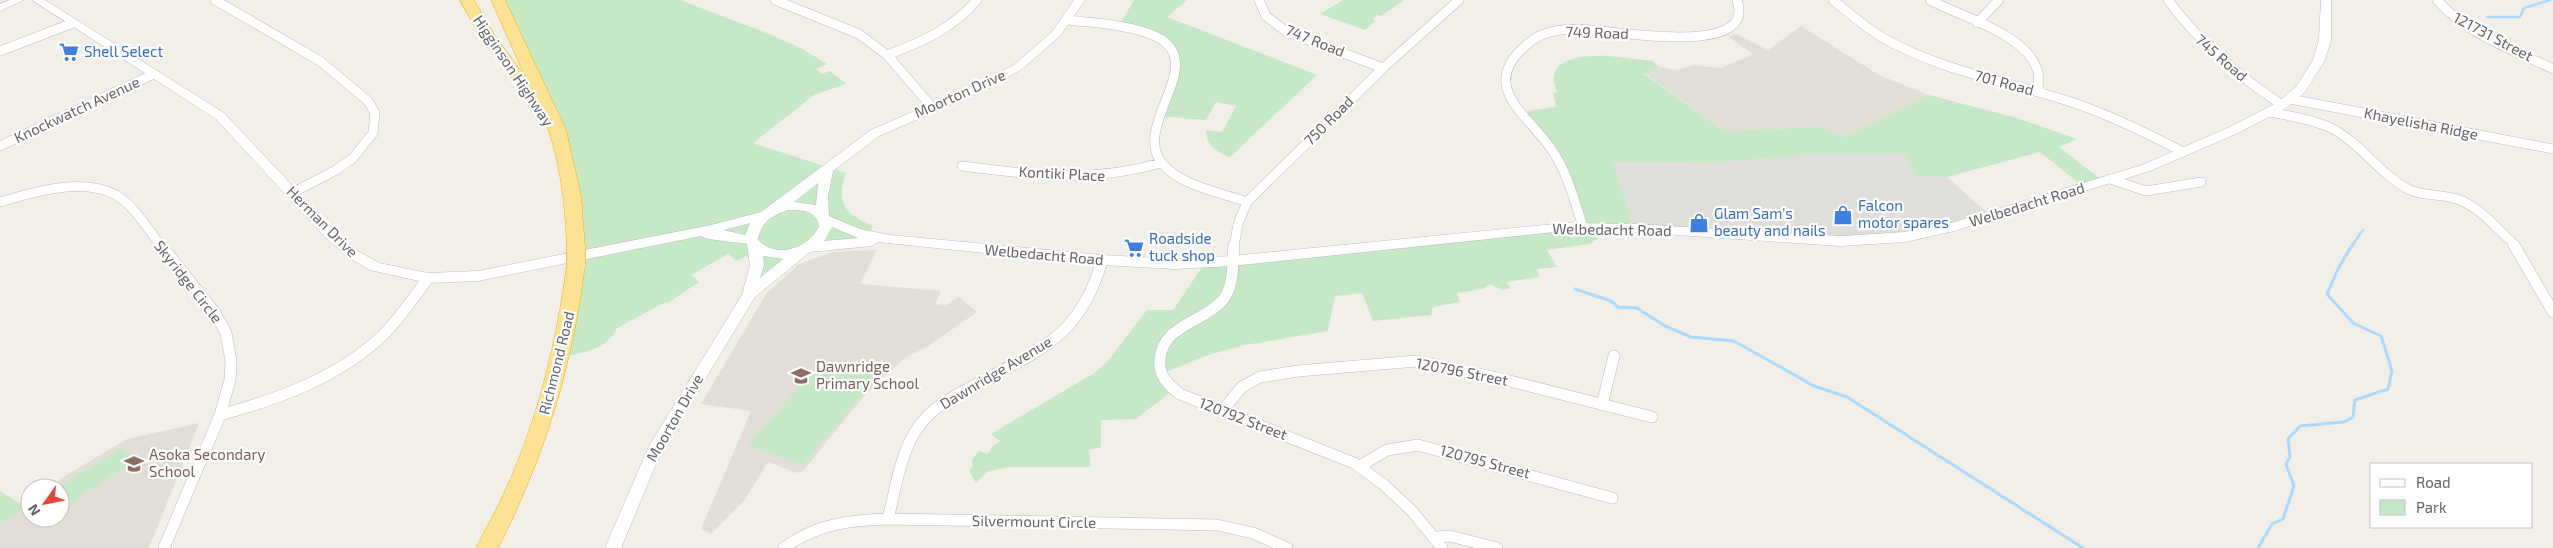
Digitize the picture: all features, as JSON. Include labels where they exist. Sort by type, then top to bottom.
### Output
[{"type":"highway","name":"Higginson Highway","points":[[467,0],[484,32],[522,81],[559,139]]},
{"type":"highway","name":"Higginson Highway","points":[[498,0],[551,114],[558,130],[559,139]]},
{"type":"highway","name":"Richmond Road","points":[[487,548],[523,472],[546,410],[565,340],[576,256],[573,196],[559,139]]},
{"type":"street","points":[[0,8],[19,0]]},
{"type":"street","name":"Herman Drive","points":[[37,0],[220,116],[330,234],[363,262],[393,272],[428,278],[478,276],[692,233],[769,213]]},
{"type":"street","points":[[216,0],[325,64],[368,101],[375,113],[373,133],[353,158],[336,170],[292,193]]},
{"type":"street","points":[[775,0],[859,34],[887,55],[932,107]]},
{"type":"street","points":[[887,55],[931,38],[950,28],[966,14],[977,0]]},
{"type":"street","name":"Moorton Drive","points":[[769,213],[827,171],[848,151],[875,133],[985,85],[1018,67],[1046,45],[1067,20],[1080,0]]},
{"type":"street","name":"747 Road","points":[[1259,0],[1266,16],[1286,32],[1383,68]]},
{"type":"street","name":"750 Road","points":[[1232,261],[1237,220],[1247,202],[1383,68],[1459,0]]},
{"type":"street","name":"749 Road","points":[[1583,227],[1566,175],[1558,160],[1508,94],[1504,81],[1507,68],[1531,41],[1555,32],[1579,29],[1686,38],[1708,37],[1725,30],[1736,22],[1739,9],[1737,0]]},
{"type":"street","name":"701 Road","points":[[1833,0],[1868,29],[1925,58],[1965,73],[2038,92],[2097,111],[2183,152]]},
{"type":"street","points":[[1930,0],[2004,35],[2032,58],[2038,71],[2038,92]]},
{"type":"street","points":[[1977,22],[1986,16],[1999,0]]},
{"type":"street","name":"745 Road","points":[[2168,0],[2204,46],[2223,63],[2286,102]]},
{"type":"street","name":"Welbedacht Road","points":[[824,217],[856,232],[890,240],[1102,260],[1175,264],[1232,261],[1583,227],[1825,241],[1893,238],[1949,228],[2146,168],[2270,112],[2286,102],[2308,80],[2323,49],[2326,0]]},
{"type":"street","name":"121731 Street","points":[[2437,0],[2447,12],[2462,23],[2553,69]]},
{"type":"street","points":[[1067,20],[1150,33],[1160,37],[1174,49],[1176,64],[1152,145],[1161,163],[1193,182],[1247,202]]},
{"type":"street","points":[[0,51],[73,23]]},
{"type":"street","name":"Knockwatch Avenue","points":[[0,146],[154,74]]},
{"type":"street","name":"Khayelisha Ridge","points":[[2286,102],[2553,149]]},
{"type":"street","points":[[2270,112],[2307,119],[2331,128],[2360,150],[2386,175],[2414,192],[2454,198],[2470,205],[2511,241],[2553,312]]},
{"type":"street","name":"Kontiki Place","points":[[962,166],[1090,178],[1120,175],[1161,163]]},
{"type":"street","points":[[824,217],[814,209],[802,206],[787,206],[769,213],[753,228],[753,244],[763,252],[776,255],[807,248],[824,234],[824,217],[822,196],[827,171]]},
{"type":"street","points":[[2110,180],[2146,191],[2202,182]]},
{"type":"street","name":"Skyridge Circle","points":[[0,202],[36,193],[68,188],[106,191],[124,200],[222,325],[231,361],[230,380],[220,415],[164,548]]},
{"type":"street","name":"Herman Drive","points":[[692,233],[726,235],[753,244]]},
{"type":"street","name":"Welbedacht Road","points":[[807,248],[890,240]]},
{"type":"street","name":"Moorton Drive","points":[[614,548],[654,450],[749,295],[757,266],[753,244]]},
{"type":"street","name":"Moorton Drive","points":[[749,295],[807,248]]},
{"type":"street","name":"Dawnridge Avenue","points":[[888,519],[906,451],[918,427],[927,416],[957,395],[1041,348],[1062,332],[1087,303],[1102,260]]},
{"type":"street","name":"120792 Street","points":[[1232,261],[1231,283],[1226,296],[1212,308],[1185,324],[1169,337],[1160,351],[1158,361],[1163,378],[1172,389],[1188,398],[1342,457],[1360,466],[1424,522],[1439,543]]},
{"type":"street","points":[[220,415],[294,392],[347,362],[367,348],[392,325],[428,278]]},
{"type":"street","points":[[1602,405],[1614,356]]},
{"type":"street","name":"120796 Street","points":[[1222,411],[1242,387],[1260,377],[1406,361],[1442,366],[1652,417]]},
{"type":"street","name":"120795 Street","points":[[1360,466],[1383,451],[1397,446],[1418,445],[1612,498]]},
{"type":"street","name":"Silvermount Circle","points":[[784,548],[808,532],[831,523],[888,519],[1216,525],[1239,527],[1264,535],[1287,548]]},
{"type":"street","points":[[1439,543],[1450,536],[1497,548]]},
{"type":"shaded area","points":[[1801,26],[1879,75],[1929,95],[1844,137],[1818,127],[1724,131],[1644,73],[1658,67],[1679,70],[1692,65],[1721,68],[1753,54],[1729,37],[1736,34],[1768,50]]},
{"type":"shaded area","points":[[1904,153],[1915,175],[1947,177],[1991,216],[1894,239],[1633,229],[1612,162],[1713,163],[1806,155]]},
{"type":"shaded area","name":"Dawnridge Primary School","points":[[877,250],[861,282],[862,284],[941,291],[935,304],[946,305],[959,297],[977,312],[927,347],[906,357],[864,396],[803,471],[797,473],[768,462],[744,501],[711,534],[701,529],[751,411],[701,404],[766,294],[799,264],[832,252]]},
{"type":"shaded area","name":"Asoka Secondary School","points":[[199,423],[149,548],[0,548],[0,515],[20,503],[20,528],[70,528],[70,478],[62,478],[127,439]]},
{"type":"green space","points":[[499,0],[680,0],[769,34],[801,48],[827,64],[816,69],[822,74],[830,71],[846,84],[814,95],[753,143],[846,173],[843,183],[842,200],[849,212],[863,222],[873,226],[867,241],[810,247],[749,296],[756,265],[746,256],[736,261],[728,254],[691,275],[699,282],[668,303],[666,302],[617,328],[608,341],[586,352],[563,356],[566,340],[569,167]]},
{"type":"green space","points":[[1134,0],[1187,0],[1167,17],[1317,75],[1230,157],[1217,151],[1210,144],[1206,130],[1222,132],[1236,106],[1216,102],[1206,120],[1159,116],[1175,71],[1168,42],[1118,27]]},
{"type":"green space","points":[[1343,0],[1404,0],[1381,16],[1377,15],[1373,20],[1375,21],[1365,30],[1320,14]]},
{"type":"green space","points":[[1609,56],[1653,61],[1658,67],[1644,74],[1724,131],[1818,127],[1844,137],[1929,95],[2017,118],[2077,139],[2059,147],[2104,182],[2085,188],[2040,152],[1947,177],[1915,176],[1904,154],[1806,155],[1713,163],[1613,162],[1633,229],[1615,228],[1589,244],[1547,250],[1557,267],[1537,269],[1540,277],[1506,282],[1511,288],[1502,290],[1491,284],[1482,289],[1457,293],[1460,302],[1433,307],[1431,315],[1373,321],[1362,293],[1335,296],[1328,331],[1245,345],[1208,355],[1161,374],[1173,390],[1136,419],[1101,420],[1101,447],[1089,450],[1091,467],[1008,467],[987,472],[976,483],[969,470],[973,466],[972,460],[979,451],[988,454],[992,447],[1000,441],[991,434],[1096,372],[1107,362],[1147,310],[1173,310],[1205,263],[1582,227],[1566,175],[1521,112],[1556,107],[1553,93],[1557,92],[1554,80],[1555,71],[1560,65],[1568,60],[1578,58]]},
{"type":"green space","points":[[824,359],[877,377],[803,465],[748,445]]},
{"type":"green space","points":[[121,448],[134,461],[72,502],[70,500],[70,480]]},
{"type":"green space","points":[[0,491],[20,504],[20,512],[0,523]]},
{"type":"waterway","points":[[2487,17],[2520,17],[2524,8],[2550,0]]},
{"type":"waterway","points":[[2351,247],[2363,230]]},
{"type":"waterway","points":[[2258,548],[2272,524],[2283,519],[2294,486],[2286,464],[2290,457],[2288,439],[2300,426],[2344,422],[2353,417],[2355,400],[2388,389],[2392,371],[2381,336],[2353,323],[2327,294],[2338,269],[2352,245]]},
{"type":"waterway","points":[[1575,289],[1611,301],[1618,307],[1637,308],[1665,326],[1691,337],[1734,341],[1814,386],[1847,397],[2083,548]]},
{"type":"place","name":"Shell Select","points":[[69,52]]},
{"type":"place","name":"Falcon motor spares","points":[[1843,215]]},
{"type":"place","name":"Glam Sam's beauty and nails","points":[[1699,223]]},
{"type":"place","name":"Roadside tuck shop","points":[[1134,248]]},
{"type":"place","name":"Dawnridge Primary School","points":[[801,376]]},
{"type":"place","name":"Asoka Secondary School","points":[[134,464]]}]
